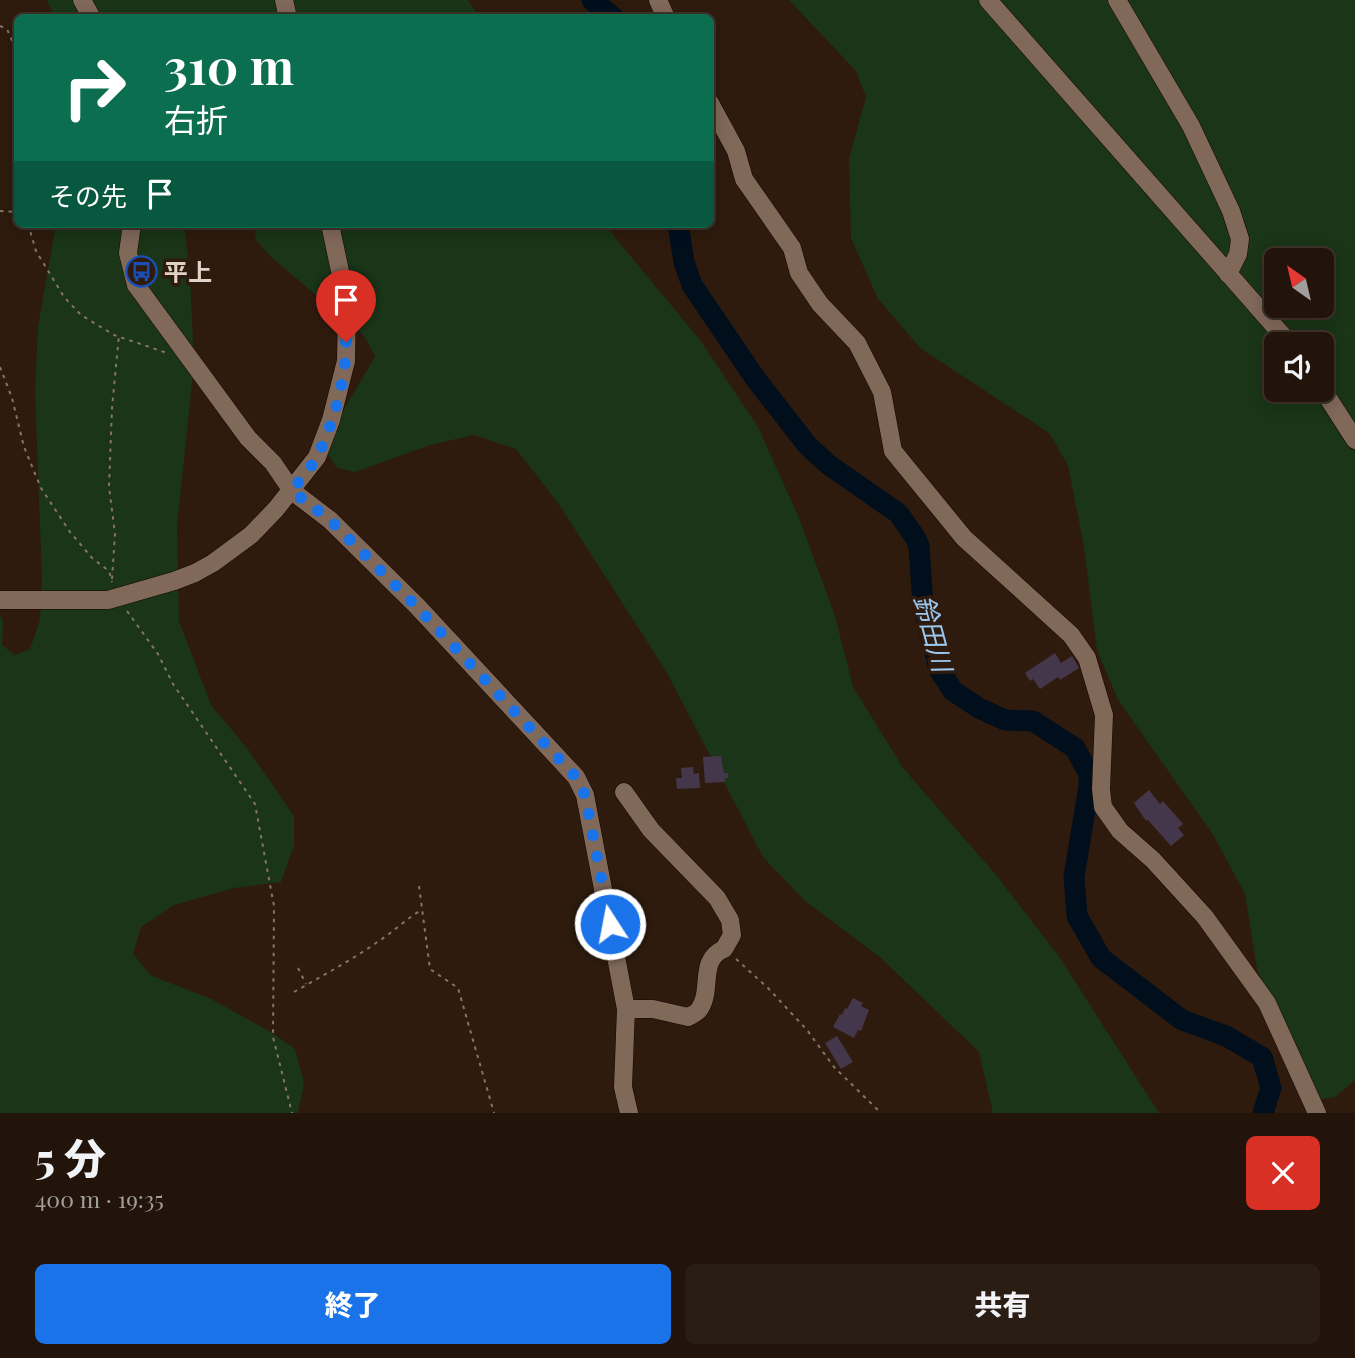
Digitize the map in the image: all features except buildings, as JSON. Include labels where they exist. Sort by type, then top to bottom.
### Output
[{"type":"street","points":[[988,0],[1279,332]]},
{"type":"street","points":[[1117,0],[1191,126],[1231,211],[1240,239],[1238,254],[1228,274]]},
{"type":"street","points":[[714,110],[736,151],[744,179],[792,248],[799,273],[820,304],[857,343],[881,392],[893,451],[964,538],[1071,635],[1087,658],[1104,715],[1101,789],[1104,807],[1119,831],[1153,860],[1205,917],[1259,993],[1278,1026],[1317,1113]]},
{"type":"street","points":[[131,228],[128,253],[136,285],[248,438],[273,464],[292,491],[330,520],[417,607],[576,777],[585,795],[626,1009],[623,1087],[629,1113]]},
{"type":"street","points":[[0,600],[113,599],[195,573],[251,535],[292,491],[317,457],[331,420],[346,361],[347,304],[331,228]]},
{"type":"street","points":[[1331,402],[1355,440]]},
{"type":"street","points":[[624,792],[651,830],[717,898],[730,920],[732,935],[724,949],[709,962],[699,1010],[688,1017],[653,1009],[626,1009]]},
{"type":"path","points":[[0,26],[6,29],[14,46]]},
{"type":"path","points":[[29,228],[36,251],[64,297],[81,315],[119,335],[168,354]]},
{"type":"path","points":[[0,367],[12,398],[24,447],[41,488],[70,532],[92,558],[109,571],[112,583],[115,534],[108,487],[119,335]]},
{"type":"path","points":[[113,599],[158,654],[173,684],[255,804],[274,906],[273,1037],[292,1113]]},
{"type":"path","points":[[419,886],[430,970],[458,988],[494,1113]]},
{"type":"path","points":[[294,992],[362,952],[422,910]]},
{"type":"path","points":[[724,949],[768,988],[807,1030],[834,1067],[881,1113]]},
{"type":"path","points":[[298,968],[306,985]]},
{"type":"green space","points":[[47,0],[468,0],[477,14],[53,14]]},
{"type":"green space","points":[[789,0],[1355,0],[1355,1080],[1335,1097],[1315,1100],[1299,1076],[1257,969],[1245,894],[1212,833],[1118,700],[1097,650],[1084,547],[1068,465],[1049,433],[920,348],[878,299],[851,238],[849,159],[866,97],[856,71]]},
{"type":"green space","points":[[55,228],[184,228],[190,275],[194,364],[177,526],[179,621],[211,705],[247,748],[294,816],[294,845],[281,882],[234,888],[174,905],[141,927],[133,954],[150,975],[211,999],[271,1032],[295,1049],[304,1083],[298,1113],[0,1113],[0,613],[3,622],[2,645],[15,655],[30,649],[40,620],[42,580],[35,390],[38,327]]},
{"type":"green space","points":[[254,228],[607,228],[700,340],[758,427],[799,518],[835,616],[853,687],[903,768],[996,875],[1058,955],[1159,1113],[993,1113],[979,1052],[881,958],[804,900],[763,857],[666,671],[558,503],[516,449],[474,435],[430,445],[355,472],[337,468],[322,446],[375,357],[365,337],[269,255],[256,240]]},
{"type":"waterway","name":"鈴田川","points":[[592,0],[609,14]]},
{"type":"waterway","name":"鈴田川","points":[[679,228],[684,262],[692,285],[755,378],[808,446],[829,465],[898,513],[915,537],[919,546],[923,606],[939,669],[953,691],[979,708],[1005,720],[1033,721],[1075,748],[1089,774],[1074,877],[1077,916],[1101,958],[1182,1020],[1226,1036],[1262,1057],[1271,1088],[1263,1113]]},
{"type":"place","name":"平上","points":[[141,271]]},
{"type":"route","points":[[346,342],[346,361],[331,420],[317,457],[292,491],[330,520],[417,607],[576,777],[585,795],[610,924]]}]
